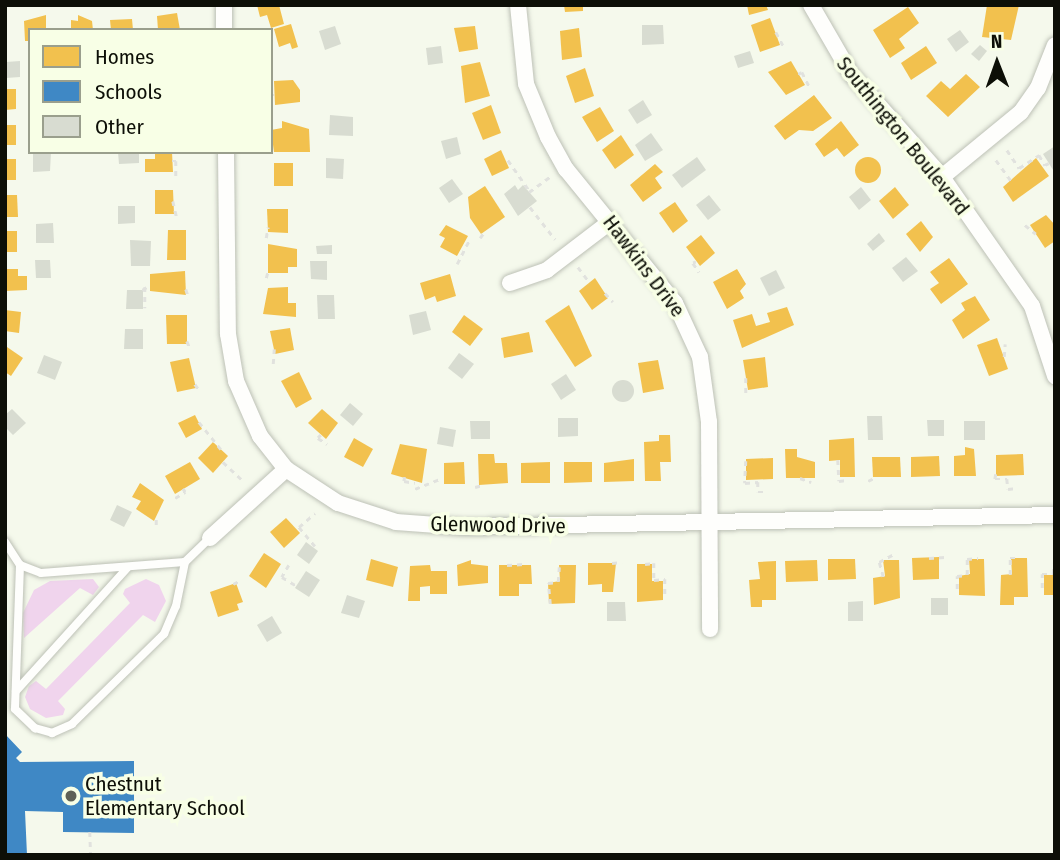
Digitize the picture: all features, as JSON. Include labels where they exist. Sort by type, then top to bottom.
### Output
[{"type":"street","points":[[224,5],[224,28]]},
{"type":"street","name":"Hawkins Drive","points":[[518,5],[526,84],[548,138],[566,169],[675,303],[700,357],[709,422],[710,629]]},
{"type":"street","name":"Southington Boulevard","points":[[811,5],[851,74],[942,177],[1032,306],[1055,376]]},
{"type":"street","points":[[942,177],[1021,112],[1038,88],[1055,45]]},
{"type":"street","name":"Glenwood Drive","points":[[226,154],[232,368],[260,436],[286,469],[338,503],[396,522],[464,527],[1055,515]]},
{"type":"street","points":[[510,283],[547,270],[611,221]]},
{"type":"street","points":[[210,538],[286,469]]},
{"type":"lane","points":[[5,542],[20,565],[15,709],[35,728],[52,733],[72,724],[164,634],[176,606],[185,562],[210,538]]},
{"type":"lane","points":[[20,565],[41,573],[185,562]]},
{"type":"lane","points":[[16,691],[127,568]]},
{"type":"path","points":[[775,32],[785,47]]},
{"type":"path","points":[[799,74],[802,72],[809,86]]},
{"type":"path","points":[[1007,150],[1019,168],[1038,155],[1045,165],[1049,163]]},
{"type":"path","points":[[508,160],[530,191],[551,176]]},
{"type":"path","points":[[996,160],[1011,181]]},
{"type":"path","points":[[172,161],[176,161],[176,178]]},
{"type":"path","points":[[173,201],[177,219]]},
{"type":"path","points":[[530,207],[555,239]]},
{"type":"path","points":[[1025,225],[1036,234]]},
{"type":"path","points":[[266,237],[268,227]]},
{"type":"path","points":[[480,238],[484,232]]},
{"type":"path","points":[[457,264],[469,240]]},
{"type":"path","points":[[696,262],[693,263],[699,272]]},
{"type":"path","points":[[578,267],[590,283]]},
{"type":"path","points":[[266,278],[268,271]]},
{"type":"path","points":[[145,308],[143,288],[150,285]]},
{"type":"path","points":[[186,289],[189,299]]},
{"type":"path","points":[[605,293],[613,302]]},
{"type":"path","points":[[187,341],[190,348]]},
{"type":"path","points":[[1004,344],[1004,358]]},
{"type":"path","points":[[273,364],[274,349]]},
{"type":"path","points":[[746,378],[746,393]]},
{"type":"path","points":[[195,384],[199,390]]},
{"type":"path","points":[[198,422],[221,449]]},
{"type":"path","points":[[321,435],[318,438],[327,444]]},
{"type":"path","points":[[838,460],[839,481],[847,480]]},
{"type":"path","points":[[746,461],[744,483],[758,482],[758,492],[768,492]]},
{"type":"path","points":[[223,462],[241,479]]},
{"type":"path","points":[[996,474],[995,479],[1007,479],[1008,489],[1017,488]]},
{"type":"path","points":[[405,477],[404,481],[415,483]]},
{"type":"path","points":[[868,481],[876,477]]},
{"type":"path","points":[[800,478],[811,482]]},
{"type":"path","points":[[415,489],[440,479]]},
{"type":"path","points":[[475,487],[483,485]]},
{"type":"path","points":[[175,498],[186,492],[183,489]]},
{"type":"path","points":[[314,546],[299,527],[315,513]]},
{"type":"path","points":[[156,515],[156,526]]},
{"type":"path","points":[[883,578],[879,562],[892,555]]},
{"type":"path","points":[[1042,588],[1042,574],[1053,574],[1055,556]]},
{"type":"path","points":[[929,558],[945,557]]},
{"type":"path","points":[[957,589],[957,576],[967,575],[967,559],[978,558]]},
{"type":"path","points":[[1010,575],[1010,558],[1020,558]]},
{"type":"path","points":[[612,563],[622,562]]},
{"type":"path","points":[[507,565],[524,564]]},
{"type":"path","points":[[645,564],[654,564],[654,580],[665,579],[665,594]]},
{"type":"path","points":[[289,565],[282,577],[297,586]]},
{"type":"path","points":[[550,604],[548,583],[558,582],[559,567]]},
{"type":"path","points":[[233,584],[239,581]]},
{"type":"path","points":[[90,832],[91,855]]},
{"type":"shaded area","points":[[93,579],[99,587],[93,595],[80,588],[24,638],[23,613],[34,590],[50,581]]},
{"type":"shaded area","points":[[146,579],[159,585],[166,601],[155,622],[143,615],[58,701],[65,709],[63,715],[46,718],[30,709],[25,697],[29,686],[36,681],[46,689],[130,603],[123,594],[125,589]]},
{"type":"building: Homes","points":[[257,5],[279,5],[284,24],[271,28],[267,15],[260,17]]},
{"type":"building: Homes","points":[[564,5],[583,5],[583,11],[565,12]]},
{"type":"building: Homes","points":[[747,5],[766,5],[768,10],[749,15]]},
{"type":"building: Homes","points":[[987,5],[1019,5],[1011,40],[982,37]]},
{"type":"building: Homes","points":[[908,7],[919,23],[899,39],[905,48],[890,58],[873,30]]},
{"type":"building: Homes","points":[[177,13],[180,28],[158,28],[157,16]]},
{"type":"building: Homes","points":[[46,15],[46,28],[28,28],[28,41],[25,41],[24,21]]},
{"type":"building: Homes","points":[[78,15],[92,21],[93,28],[71,28],[71,20],[78,21]]},
{"type":"building: Homes","points":[[770,18],[780,45],[760,52],[751,25]]},
{"type":"building: Homes","points":[[132,19],[133,28],[111,28],[110,20]]},
{"type":"building: Homes","points":[[291,24],[298,47],[292,49],[290,43],[279,47],[274,29]]},
{"type":"building: Homes","points":[[475,26],[478,49],[459,52],[454,28]]},
{"type":"building: Homes","points":[[579,28],[582,57],[562,60],[560,31]]},
{"type":"building: Homes","points":[[926,46],[937,63],[911,80],[901,63]]},
{"type":"building: Homes","points":[[791,61],[805,85],[786,95],[768,72]]},
{"type":"building: Homes","points":[[480,62],[490,96],[465,103],[461,66]]},
{"type":"building: Homes","points":[[585,68],[594,96],[575,103],[566,76]]},
{"type":"building: Homes","points":[[966,74],[980,87],[948,117],[926,96],[941,81],[950,89]]},
{"type":"building: Homes","points":[[293,80],[300,90],[300,102],[275,105],[274,81]]},
{"type":"building: Homes","points":[[5,89],[16,89],[16,109],[5,110]]},
{"type":"building: Homes","points":[[814,95],[832,118],[813,131],[799,130],[785,140],[774,126]]},
{"type":"building: Homes","points":[[491,105],[501,133],[483,140],[472,113]]},
{"type":"building: Homes","points":[[600,107],[614,131],[597,142],[582,117]]},
{"type":"building: Homes","points":[[282,121],[309,129],[310,152],[274,152],[273,130],[282,128]]},
{"type":"building: Homes","points":[[841,121],[859,145],[844,157],[837,148],[824,157],[815,144]]},
{"type":"building: Homes","points":[[5,125],[16,125],[16,145],[5,145]]},
{"type":"building: Homes","points":[[621,135],[634,155],[615,169],[602,150]]},
{"type":"building: Homes","points":[[501,150],[509,168],[492,176],[484,159]]},
{"type":"building: Homes","points":[[155,154],[172,154],[173,172],[145,172],[145,159],[155,159]]},
{"type":"building: Homes","points":[[868,157],[877,161],[881,170],[877,179],[868,183],[859,179],[855,170],[859,161]]},
{"type":"building: Homes","points":[[1036,158],[1049,176],[1013,202],[1003,187]]},
{"type":"building: Homes","points":[[5,159],[16,159],[16,180],[5,180]]},
{"type":"building: Homes","points":[[274,163],[293,163],[293,186],[274,186]]},
{"type":"building: Homes","points":[[655,164],[663,172],[655,178],[662,188],[643,202],[630,185]]},
{"type":"building: Homes","points":[[485,186],[505,217],[481,234],[470,218],[468,197]]},
{"type":"building: Homes","points":[[895,187],[909,205],[893,219],[879,201]]},
{"type":"building: Homes","points":[[155,190],[173,190],[174,214],[155,214]]},
{"type":"building: Homes","points":[[5,195],[17,195],[18,217],[5,217]]},
{"type":"building: Homes","points":[[675,202],[688,221],[673,233],[659,213]]},
{"type":"building: Homes","points":[[267,209],[288,209],[288,233],[268,232]]},
{"type":"building: Homes","points":[[1046,215],[1055,225],[1055,241],[1045,248],[1030,225]]},
{"type":"building: Homes","points":[[921,221],[933,237],[920,252],[906,234]]},
{"type":"building: Homes","points":[[446,225],[468,236],[457,256],[440,247],[445,238],[439,235]]},
{"type":"building: Homes","points":[[168,230],[186,230],[186,260],[167,260]]},
{"type":"building: Homes","points":[[5,231],[17,231],[17,252],[5,252]]},
{"type":"building: Homes","points":[[701,235],[715,253],[700,266],[686,247]]},
{"type":"building: Homes","points":[[268,244],[297,249],[297,267],[288,267],[288,273],[268,273]]},
{"type":"building: Homes","points":[[949,258],[968,284],[941,304],[930,289],[939,283],[930,272]]},
{"type":"building: Homes","points":[[5,269],[18,269],[18,276],[27,276],[27,290],[5,291]]},
{"type":"building: Homes","points":[[737,269],[746,284],[740,291],[744,298],[727,309],[713,282]]},
{"type":"building: Homes","points":[[185,271],[186,295],[150,291],[150,274]]},
{"type":"building: Homes","points":[[450,274],[456,296],[437,302],[435,296],[425,300],[420,283]]},
{"type":"building: Homes","points":[[595,278],[608,298],[592,310],[579,291]]},
{"type":"building: Homes","points":[[288,287],[288,303],[296,303],[296,317],[263,314],[268,288]]},
{"type":"building: Homes","points":[[975,296],[990,320],[963,339],[952,320],[965,310],[961,303]]},
{"type":"building: Homes","points":[[569,305],[592,356],[575,367],[545,321]]},
{"type":"building: Homes","points":[[787,307],[794,325],[742,348],[733,320],[752,314],[756,326],[770,322],[767,313]]},
{"type":"building: Homes","points":[[5,310],[21,312],[19,333],[5,331]]},
{"type":"building: Homes","points":[[166,315],[187,315],[187,344],[167,344]]},
{"type":"building: Homes","points":[[464,315],[483,329],[470,346],[452,332]]},
{"type":"building: Homes","points":[[290,328],[294,350],[275,354],[270,331]]},
{"type":"building: Homes","points":[[529,332],[533,352],[504,358],[501,338]]},
{"type":"building: Homes","points":[[997,338],[1008,369],[989,376],[977,345]]},
{"type":"building: Homes","points":[[7,347],[23,358],[11,376],[5,372]]},
{"type":"building: Homes","points":[[765,357],[768,387],[748,390],[743,360]]},
{"type":"building: Homes","points":[[189,358],[196,388],[177,392],[170,362]]},
{"type":"building: Homes","points":[[658,360],[664,389],[643,393],[638,363]]},
{"type":"building: Homes","points":[[299,372],[312,399],[296,408],[281,381]]},
{"type":"building: Homes","points":[[322,409],[338,423],[326,439],[308,423]]},
{"type":"building: Homes","points":[[195,415],[202,429],[186,438],[178,423]]},
{"type":"building: Homes","points":[[659,435],[670,435],[671,462],[660,462],[661,481],[645,481],[644,442],[659,441]]},
{"type":"building: Homes","points":[[354,438],[373,449],[363,467],[344,457]]},
{"type":"building: Homes","points":[[854,438],[855,477],[840,477],[840,460],[829,461],[829,440]]},
{"type":"building: Homes","points":[[213,442],[228,456],[213,473],[198,458]]},
{"type":"building: Homes","points":[[400,444],[427,449],[422,483],[391,474]]},
{"type":"building: Homes","points":[[965,447],[974,449],[976,476],[954,476],[954,456],[965,455]]},
{"type":"building: Homes","points":[[785,449],[797,449],[797,457],[815,462],[815,478],[786,478]]},
{"type":"building: Homes","points":[[478,454],[494,454],[495,463],[507,463],[508,483],[479,485]]},
{"type":"building: Homes","points":[[1023,454],[1024,475],[996,476],[996,455]]},
{"type":"building: Homes","points":[[939,456],[940,476],[911,477],[911,457]]},
{"type":"building: Homes","points":[[872,457],[900,457],[901,477],[873,477]]},
{"type":"building: Homes","points":[[773,458],[773,479],[746,480],[746,459]]},
{"type":"building: Homes","points":[[634,459],[634,481],[604,482],[604,463]]},
{"type":"building: Homes","points":[[190,462],[200,479],[175,494],[165,476]]},
{"type":"building: Homes","points":[[464,462],[465,484],[444,484],[444,463]]},
{"type":"building: Homes","points":[[550,462],[550,483],[521,483],[521,463]]},
{"type":"building: Homes","points":[[564,462],[592,462],[592,482],[564,483]]},
{"type":"building: Homes","points":[[140,483],[164,500],[154,521],[136,509],[141,501],[132,497]]},
{"type":"building: Homes","points":[[286,518],[300,533],[284,548],[270,532]]},
{"type":"building: Homes","points":[[264,553],[281,564],[266,588],[249,576]]},
{"type":"building: Homes","points":[[939,557],[939,579],[913,580],[912,558]]},
{"type":"building: Homes","points":[[1011,558],[1027,558],[1028,597],[1014,597],[1014,605],[1000,605],[1001,575],[1012,574]]},
{"type":"building: Homes","points":[[371,559],[398,567],[393,587],[366,580]]},
{"type":"building: Homes","points":[[828,559],[855,559],[856,579],[828,580]]},
{"type":"building: Homes","points":[[969,559],[984,559],[985,596],[959,595],[959,576],[970,574]]},
{"type":"building: Homes","points":[[471,560],[471,564],[488,566],[488,583],[458,586],[457,565]]},
{"type":"building: Homes","points":[[817,560],[818,581],[786,582],[785,561]]},
{"type":"building: Homes","points":[[883,560],[899,560],[900,598],[874,605],[873,578],[885,576]]},
{"type":"building: Homes","points":[[776,561],[776,600],[762,600],[762,607],[751,607],[749,580],[760,579],[758,562]]},
{"type":"building: Homes","points":[[588,563],[616,563],[613,592],[602,592],[602,584],[588,585]]},
{"type":"building: Homes","points":[[637,564],[652,564],[652,581],[663,581],[663,600],[637,602]]},
{"type":"building: Homes","points":[[430,565],[431,571],[447,571],[447,594],[430,594],[430,586],[420,587],[420,601],[408,601],[410,566]]},
{"type":"building: Homes","points":[[499,565],[531,565],[532,584],[519,584],[519,596],[499,596]]},
{"type":"building: Homes","points":[[559,565],[576,565],[575,603],[549,604],[548,583],[560,581]]},
{"type":"building: Homes","points":[[1044,575],[1055,575],[1055,595],[1044,595]]},
{"type":"building: Homes","points":[[236,583],[243,602],[237,604],[239,610],[218,617],[210,592]]},
{"type":"building: Schools","name":"Chestnut Elementary School","points":[[5,734],[22,752],[16,758],[20,762],[134,761],[134,833],[63,832],[63,812],[25,811],[27,855],[5,855]]},
{"type":"building: Other","points":[[642,25],[663,25],[664,44],[642,45]]},
{"type":"building: Other","points":[[335,26],[341,44],[325,50],[319,31]]},
{"type":"building: Other","points":[[960,30],[969,42],[956,52],[947,39]]},
{"type":"building: Other","points":[[980,45],[987,51],[979,61],[971,54]]},
{"type":"building: Other","points":[[441,46],[443,63],[428,65],[426,48]]},
{"type":"building: Other","points":[[750,51],[754,63],[738,68],[734,56]]},
{"type":"building: Other","points":[[20,61],[20,77],[6,78],[6,62]]},
{"type":"building: Other","points":[[643,100],[652,115],[637,124],[628,110]]},
{"type":"building: Other","points":[[330,115],[353,117],[353,136],[329,135]]},
{"type":"building: Other","points":[[651,133],[663,150],[645,161],[635,145]]},
{"type":"building: Other","points":[[457,137],[461,154],[446,159],[441,141]]},
{"type":"building: Other","points":[[1055,146],[1055,173],[1043,154]]},
{"type":"building: Other","points":[[33,154],[51,154],[50,171],[33,172]]},
{"type":"building: Other","points":[[118,154],[139,154],[139,163],[119,164]]},
{"type":"building: Other","points":[[697,157],[706,170],[682,188],[672,175]]},
{"type":"building: Other","points":[[326,158],[344,159],[343,179],[326,178]]},
{"type":"building: Other","points":[[452,179],[463,194],[449,203],[439,188]]},
{"type":"building: Other","points":[[515,185],[518,190],[523,185],[537,201],[518,216],[504,194]]},
{"type":"building: Other","points":[[861,187],[871,200],[859,210],[849,197]]},
{"type":"building: Other","points":[[709,195],[721,210],[708,220],[696,205]]},
{"type":"building: Other","points":[[118,206],[135,206],[135,223],[118,224]]},
{"type":"building: Other","points":[[53,223],[54,243],[36,243],[36,224]]},
{"type":"building: Other","points":[[879,233],[885,241],[873,251],[867,244]]},
{"type":"building: Other","points":[[130,240],[151,241],[150,266],[131,266]]},
{"type":"building: Other","points":[[332,245],[332,254],[317,254],[316,246]]},
{"type":"building: Other","points":[[906,257],[918,271],[903,282],[892,268]]},
{"type":"building: Other","points":[[35,260],[50,260],[51,278],[36,278]]},
{"type":"building: Other","points":[[310,261],[327,261],[327,280],[311,279]]},
{"type":"building: Other","points":[[776,270],[785,288],[769,296],[760,278]]},
{"type":"building: Other","points":[[127,290],[143,290],[143,309],[126,309]]},
{"type":"building: Other","points":[[317,295],[334,295],[335,319],[318,319]]},
{"type":"building: Other","points":[[426,311],[431,330],[413,335],[409,315]]},
{"type":"building: Other","points":[[125,329],[143,329],[143,349],[124,349]]},
{"type":"building: Other","points":[[459,353],[474,364],[462,379],[448,368]]},
{"type":"building: Other","points":[[44,355],[62,362],[55,380],[37,373]]},
{"type":"building: Other","points":[[566,374],[576,390],[561,400],[551,384]]},
{"type":"building: Other","points":[[619,380],[627,380],[634,387],[634,395],[627,402],[619,402],[612,395],[612,387]]},
{"type":"building: Other","points":[[350,403],[363,414],[353,426],[340,415]]},
{"type":"building: Other","points":[[12,409],[26,423],[13,435],[5,427],[5,415]]},
{"type":"building: Other","points":[[867,416],[882,416],[883,440],[868,440]]},
{"type":"building: Other","points":[[558,418],[578,418],[578,436],[558,437]]},
{"type":"building: Other","points":[[927,420],[944,420],[944,436],[928,436]]},
{"type":"building: Other","points":[[470,421],[490,421],[490,439],[471,439]]},
{"type":"building: Other","points":[[964,421],[985,421],[985,440],[964,440]]},
{"type":"building: Other","points":[[440,427],[456,430],[453,447],[437,444]]},
{"type":"building: Other","points":[[117,505],[132,512],[124,527],[110,520]]},
{"type":"building: Other","points":[[306,542],[318,551],[309,564],[297,555]]},
{"type":"building: Other","points":[[306,571],[320,580],[309,597],[295,588]]},
{"type":"building: Other","points":[[347,595],[365,601],[359,618],[341,613]]},
{"type":"building: Other","points":[[931,598],[948,598],[948,615],[931,615]]},
{"type":"building: Other","points":[[863,601],[863,621],[848,621],[848,602]]},
{"type":"building: Other","points":[[607,602],[625,602],[626,621],[607,621]]},
{"type":"building: Other","points":[[272,616],[282,633],[267,642],[257,625]]},
{"type":"place","name":"Chestnut Elementary School","points":[[71,796]]}]
